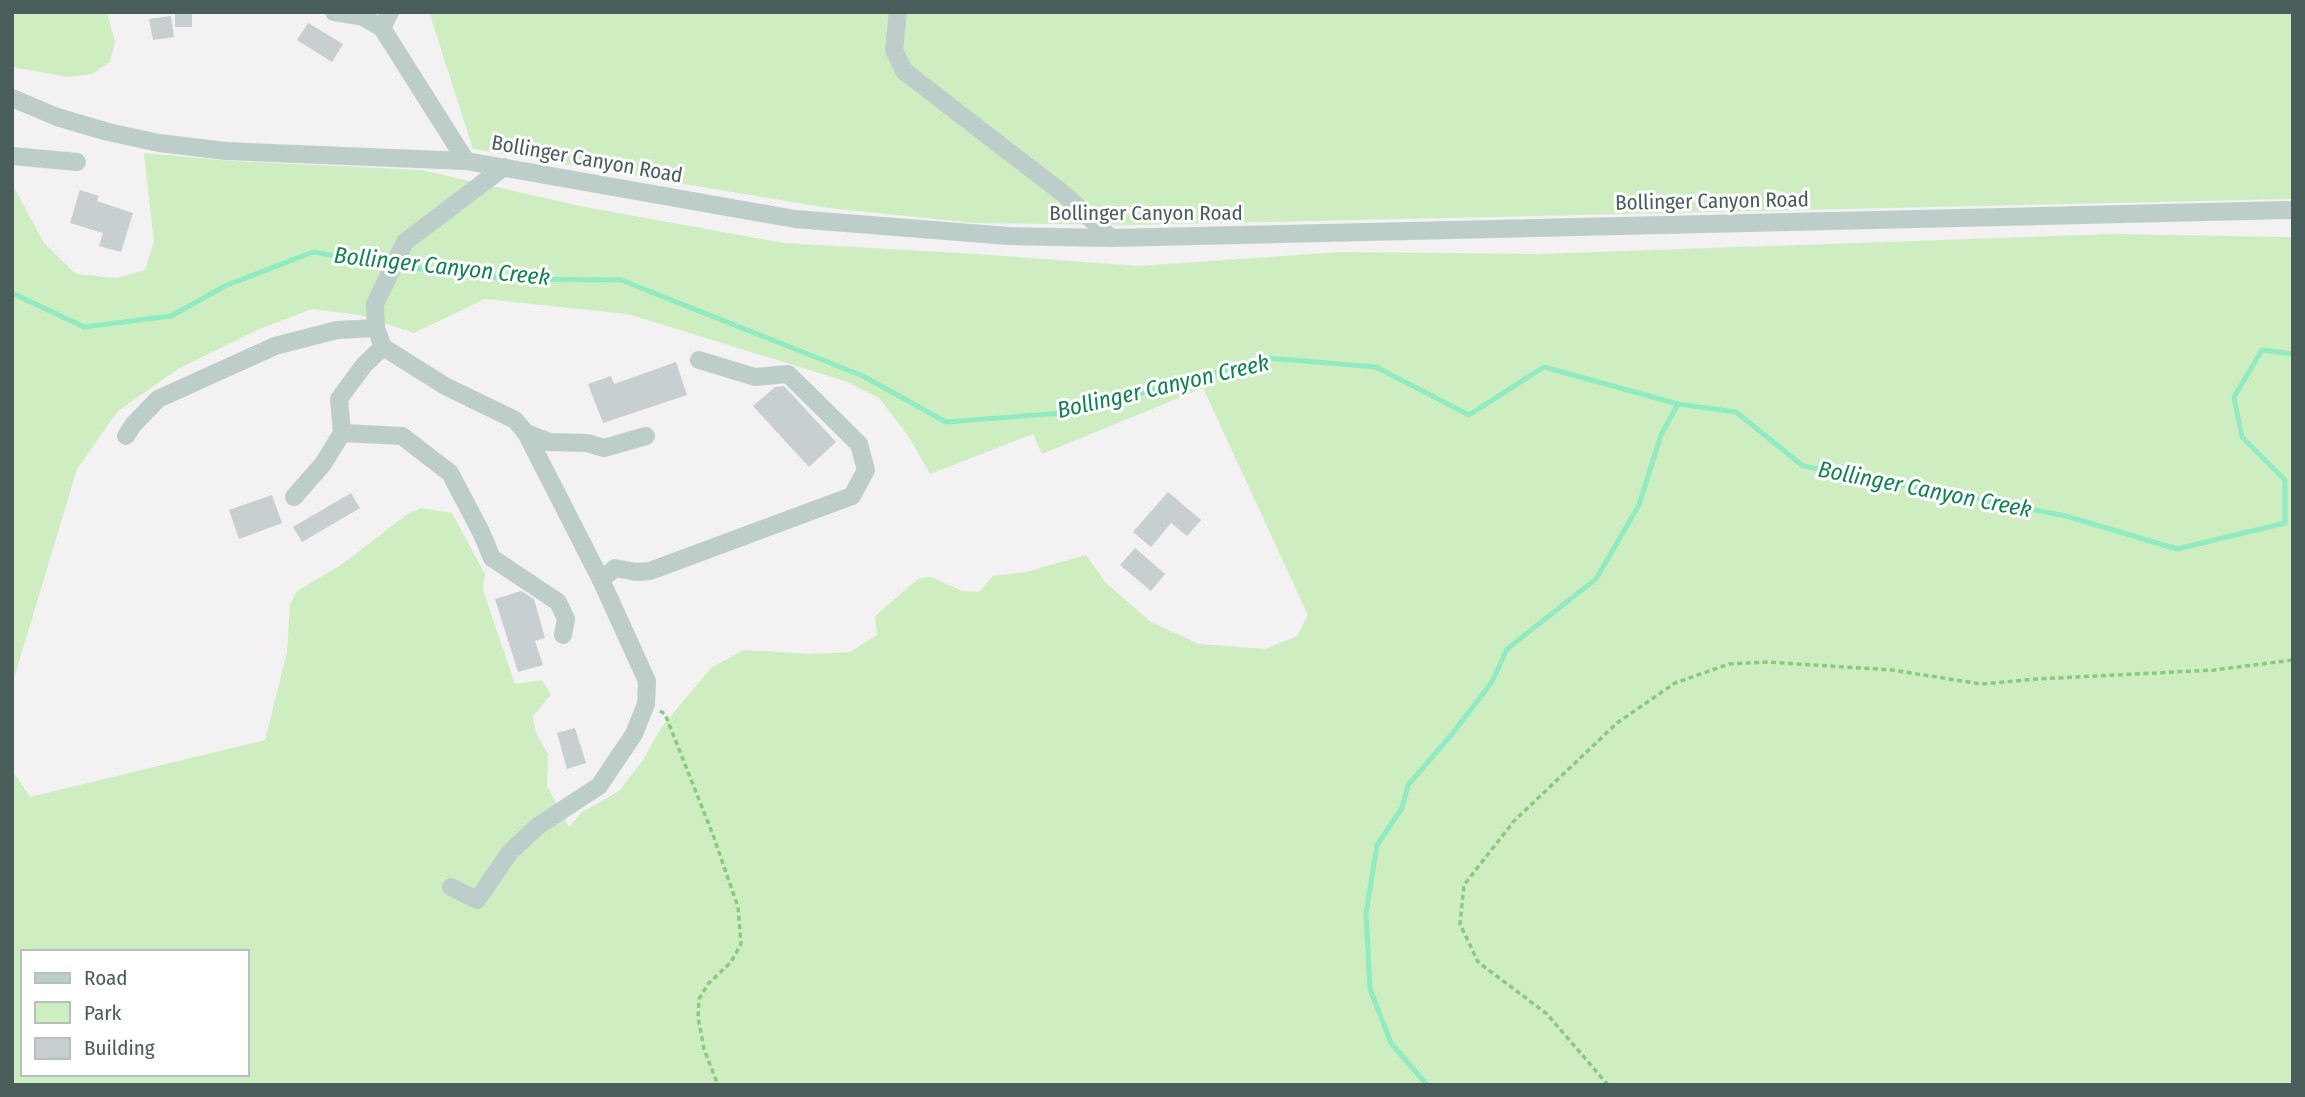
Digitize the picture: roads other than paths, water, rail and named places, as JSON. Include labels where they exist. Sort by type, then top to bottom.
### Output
[{"type":"street","points":[[334,12],[386,20],[466,161]]},
{"type":"street","points":[[898,12],[894,50],[904,71],[1065,195],[1111,238]]},
{"type":"street","name":"Bollinger Canyon Road","points":[[12,98],[70,121],[159,143],[226,151],[466,161],[795,219],[1009,236],[1111,238],[2293,210]]},
{"type":"street","points":[[12,156],[77,162]]},
{"type":"street","points":[[451,887],[477,900],[510,852],[538,826],[599,786],[634,734],[646,704],[647,681],[617,611],[526,433],[514,420],[445,386],[383,348],[376,328],[375,304],[405,242],[504,167]]},
{"type":"street","points":[[126,436],[158,399],[275,346],[337,330],[376,328]]},
{"type":"street","points":[[295,497],[323,464],[342,433],[340,399],[364,365],[383,348]]},
{"type":"street","points":[[601,580],[615,568],[636,572],[650,571],[852,496],[866,470],[859,444],[788,374],[755,377],[699,360]]},
{"type":"street","points":[[342,433],[402,436],[450,473],[492,558],[558,603],[566,620],[563,635]]},
{"type":"street","points":[[526,433],[549,442],[587,443],[604,449],[646,436]]},
{"type":"waterway","name":"Bollinger Canyon Creek","points":[[12,293],[84,327],[171,316],[225,286],[313,252],[395,266],[511,279],[621,280],[863,376],[946,422],[1075,412],[1267,358],[1376,367],[1469,415],[1544,367],[1678,404],[1736,412],[1803,466],[2066,516],[2177,549],[2285,523],[2285,480],[2242,437],[2234,397],[2262,350],[2293,354]]},
{"type":"waterway","points":[[1427,1085],[1391,1043],[1370,989],[1366,914],[1377,845],[1402,808],[1408,785],[1492,682],[1507,649],[1596,579],[1639,505],[1661,435],[1678,404]]}]
